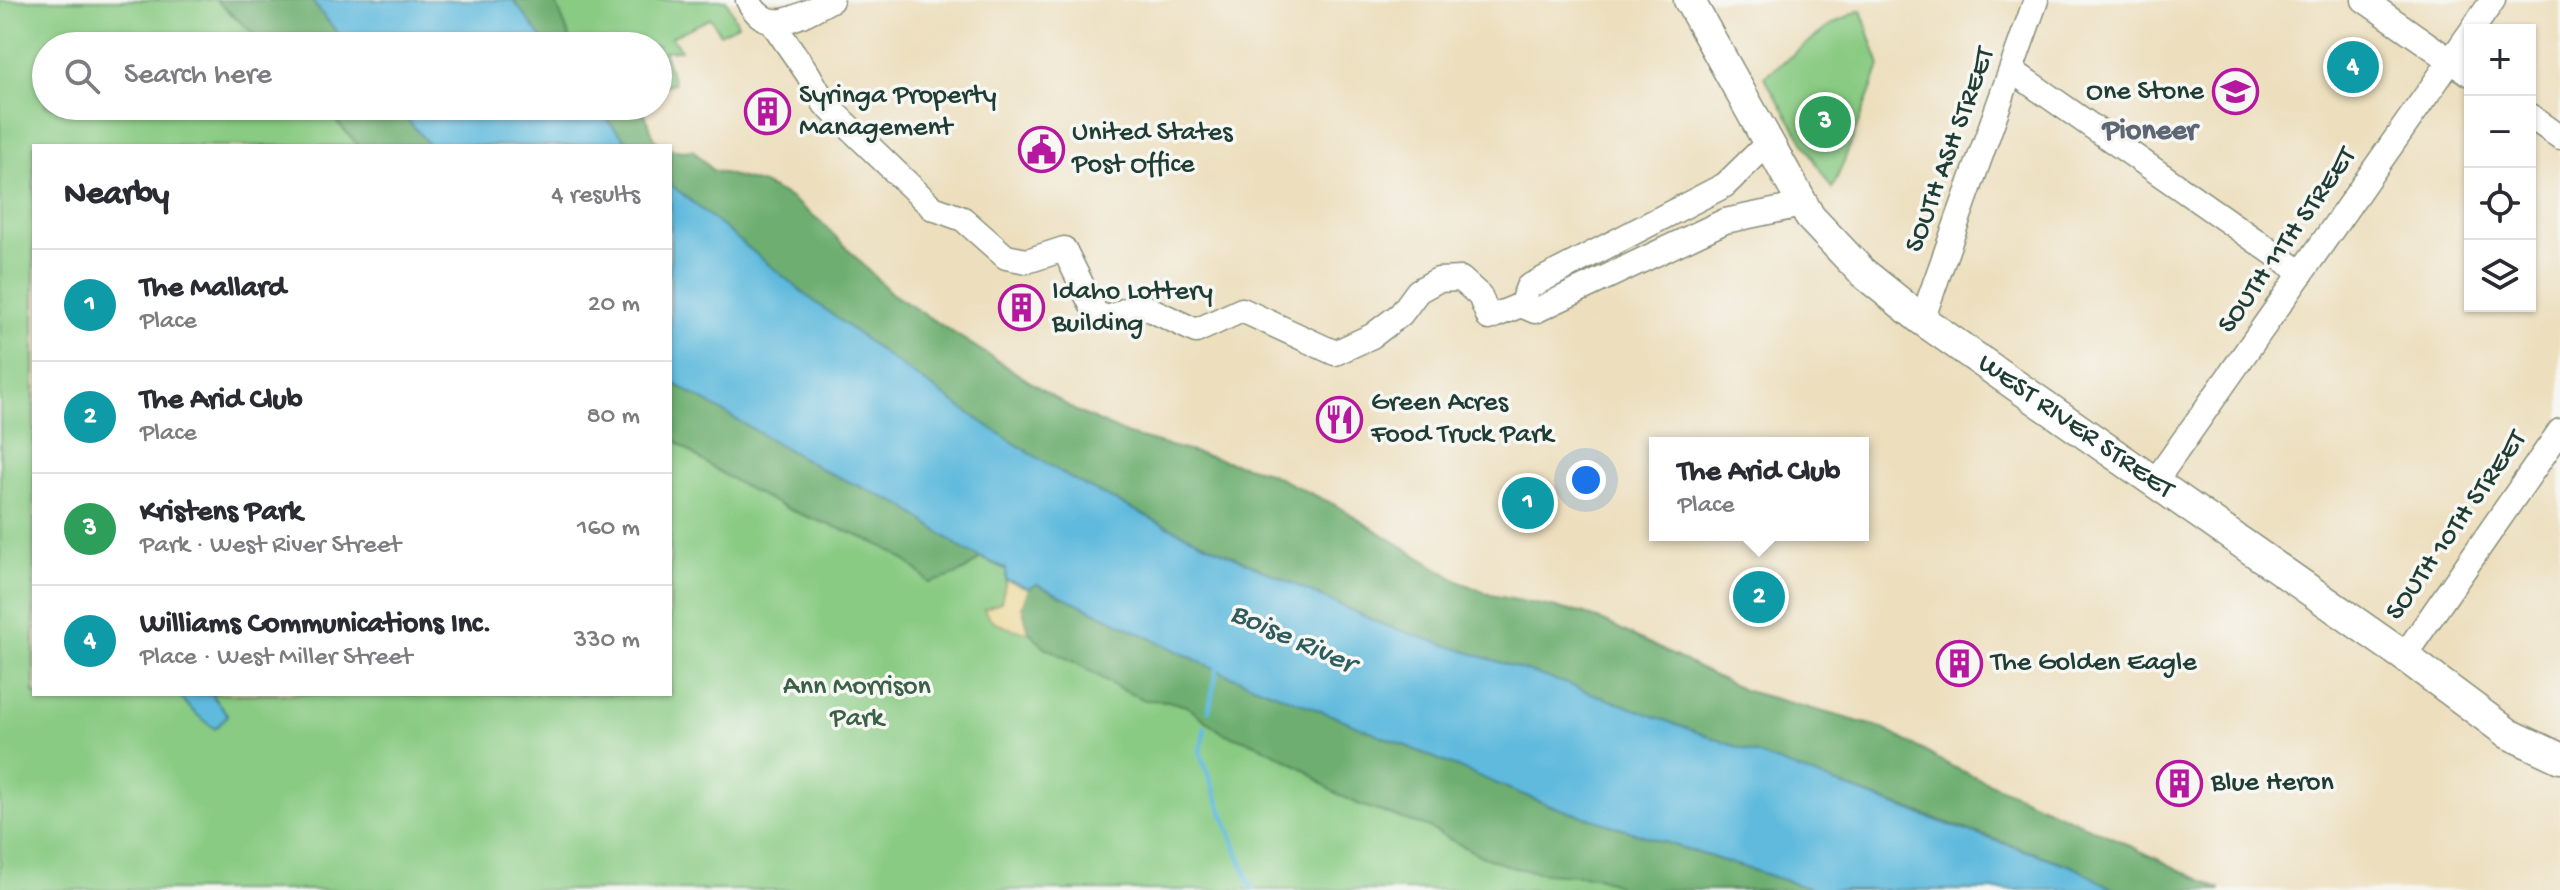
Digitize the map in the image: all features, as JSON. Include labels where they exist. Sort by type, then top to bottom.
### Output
[{"type":"main road","name":"WEST RIVER STREET","points":[[1689,0],[1802,205],[1862,272],[1922,320],[2404,656],[2509,734],[2560,758]]},
{"type":"street","points":[[748,0],[763,19],[772,22],[786,22],[831,0]]},
{"type":"street","name":"SOUTH ASH STREET","points":[[1922,320],[2036,0]]},
{"type":"street","points":[[2364,0],[2460,67]]},
{"type":"street","name":"SOUTH 11TH STREET","points":[[2476,24],[2493,0]]},
{"type":"street","points":[[772,22],[825,104],[933,208],[963,219],[1006,257],[1027,261],[1064,249],[1096,314],[1109,318],[1139,304],[1196,331],[1242,310],[1335,353],[1372,336],[1401,314],[1418,291],[1438,280],[1461,279],[1480,296],[1489,318],[1521,305],[1535,311],[1725,221],[1802,205]]},
{"type":"street","name":"SOUTH 11TH STREET","points":[[2154,483],[2302,273],[2460,67]]},
{"type":"street","points":[[2011,70],[2302,273]]},
{"type":"street","points":[[2536,120],[2560,137]]},
{"type":"street","points":[[1521,305],[1528,287],[1725,185],[1768,143]]},
{"type":"street","name":"SOUTH 10TH STREET","points":[[2404,656],[2560,433]]},
{"type":"green space","name":"Ann Morrison Park","points":[[0,0],[311,0],[337,32],[32,32],[32,120],[408,120],[428,144],[32,144],[32,696],[672,696],[672,382],[964,550],[1037,584],[1763,890],[0,890]]},
{"type":"green space","points":[[216,0],[311,0],[337,32],[251,32]]},
{"type":"green space","points":[[513,0],[555,0],[568,32],[537,32]]},
{"type":"green space","points":[[533,0],[726,0],[738,24],[720,34],[711,18],[672,37],[672,32],[555,32]]},
{"type":"green space","points":[[1861,10],[1880,66],[1832,189],[1764,77],[1832,24]]},
{"type":"green space","points":[[672,38],[681,50],[672,50]]},
{"type":"green space","points":[[335,120],[408,120],[428,144],[357,144]]},
{"type":"green space","points":[[607,120],[647,120],[655,140],[662,144],[629,144]]},
{"type":"green space","points":[[672,149],[693,150],[712,170],[763,184],[789,197],[820,221],[891,293],[1076,411],[1128,435],[1264,471],[1335,505],[1460,582],[1491,595],[1582,613],[1743,690],[1882,728],[1951,766],[2118,840],[2221,890],[2115,890],[2074,867],[1381,624],[1073,480],[992,429],[811,299],[672,186]]},
{"type":"green space","points":[[672,382],[825,471],[902,505],[964,550],[981,557],[957,574],[929,583],[915,568],[881,546],[784,507],[739,484],[672,438]]},
{"type":"green space","points":[[1037,584],[1228,675],[1548,805],[1815,890],[1624,890],[1594,876],[1544,873],[1515,868],[1483,857],[1427,827],[1360,805],[1332,791],[1306,770],[1261,746],[1223,733],[1186,706],[1145,700],[1044,647],[1029,632],[1022,606],[1029,588]]},
{"type":"sand","points":[[1006,580],[1029,588],[1022,606],[1029,632],[997,623],[984,609],[1001,602]]},
{"type":"water","points":[[311,0],[513,0],[537,32],[337,32]]},
{"type":"water","points":[[408,120],[607,120],[629,144],[428,144]]},
{"type":"water","name":"Boise River","points":[[672,186],[811,299],[992,429],[1073,480],[1156,521],[1381,624],[1564,683],[1946,824],[2074,867],[2115,890],[1815,890],[1548,805],[1228,675],[1037,584],[1029,588],[1006,580],[1006,569],[964,550],[902,505],[825,471],[672,382]]},
{"type":"water","points":[[179,696],[213,696],[228,715],[215,729]]},
{"type":"waterway","points":[[1209,710],[1218,664]]},
{"type":"waterway","points":[[1205,728],[1200,753],[1252,890]]},
{"type":"place","name":"Williams Communications Inc.","points":[[2353,67]]},
{"type":"place","name":"One Stone","points":[[2235,92]]},
{"type":"place","name":"Syringa Property Management","points":[[768,112]]},
{"type":"place","name":"Kristens Park","points":[[1825,122]]},
{"type":"place","name":"United States Post Office","points":[[1041,149]]},
{"type":"place","name":"Idaho Lottery Building","points":[[1021,308]]},
{"type":"place","name":"Green Acres Food Truck Park","points":[[1340,419]]},
{"type":"place","name":"The Mallard","points":[[1528,503]]},
{"type":"place","name":"The Arid Club","points":[[1759,597]]},
{"type":"place","name":"The Golden Eagle","points":[[1960,663]]},
{"type":"place","name":"Blue Heron","points":[[2180,783]]},
{"type":"district","name":"Pioneer","points":[[2150,132]]}]
